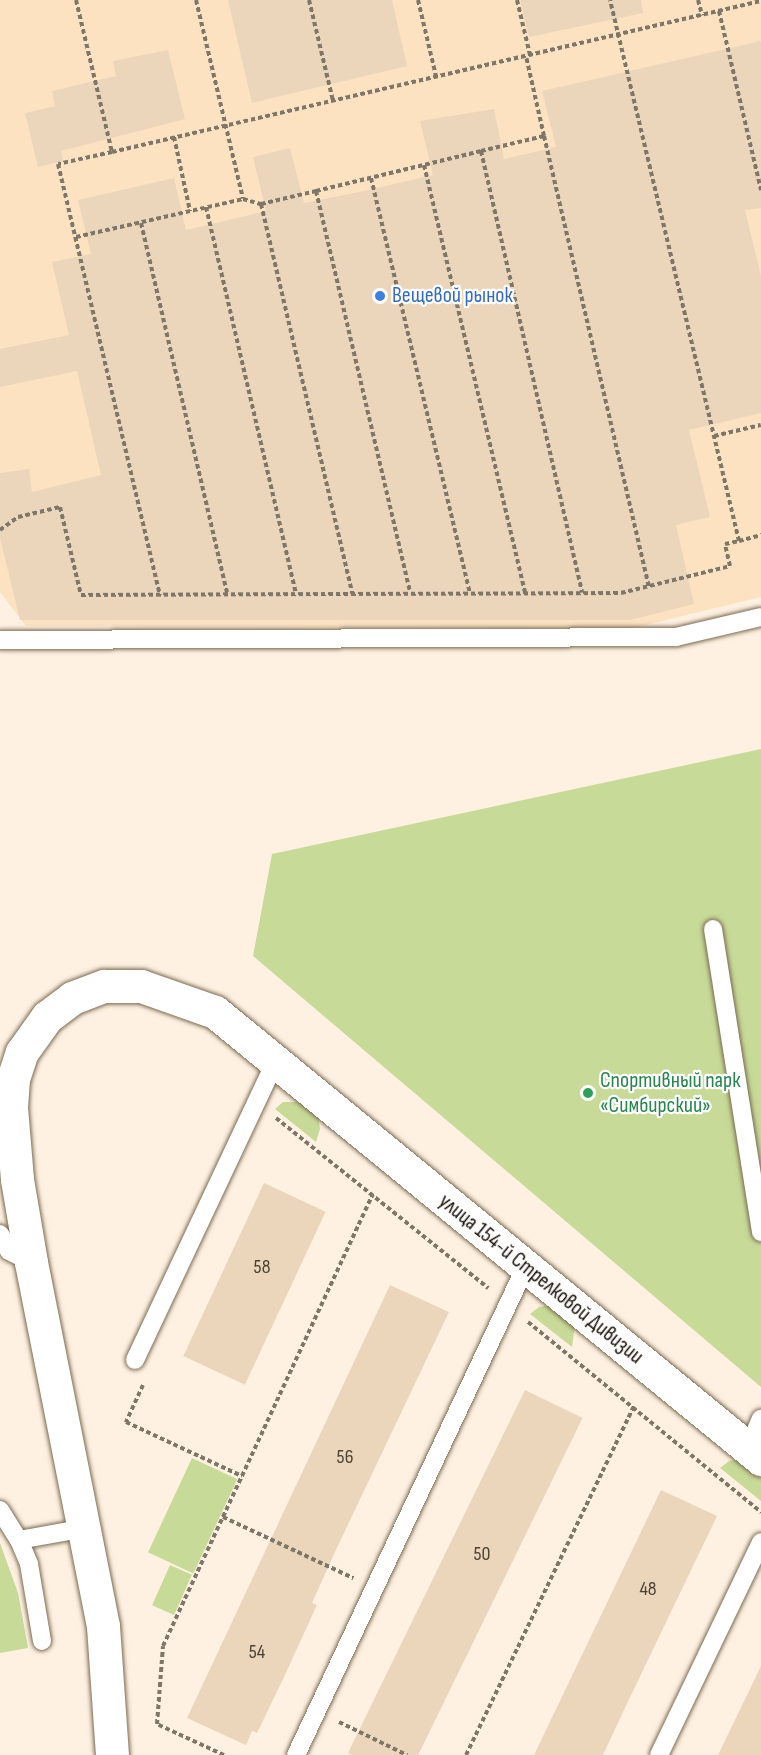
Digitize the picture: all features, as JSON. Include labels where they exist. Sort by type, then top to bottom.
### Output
[{"type":"street","name":"улица 154-й Стрелковой Дивизии","points":[[112,1755],[103,1626],[31,1262],[17,1179],[11,1107],[13,1079],[10,1056],[47,1017],[72,999],[104,986],[141,986],[215,1012],[754,1454]]},
{"type":"lane","points":[[0,640],[676,637],[761,617]]},
{"type":"lane","points":[[713,929],[761,1232]]},
{"type":"lane","points":[[135,1360],[276,1061]]},
{"type":"lane","points":[[0,1234],[9,1251],[31,1262]]},
{"type":"lane","points":[[296,1755],[526,1266]]},
{"type":"lane","points":[[754,1454],[761,1419]]},
{"type":"lane","points":[[0,1510],[19,1540],[29,1564],[42,1641]]},
{"type":"lane","points":[[19,1540],[85,1528]]},
{"type":"lane","points":[[659,1755],[761,1542]]},
{"type":"path","points":[[76,0],[112,152]]},
{"type":"path","points":[[196,0],[243,199]]},
{"type":"path","points":[[309,0],[333,100]]},
{"type":"path","points":[[418,0],[436,76]]},
{"type":"path","points":[[517,0],[544,136],[649,587]]},
{"type":"path","points":[[610,0],[739,541]]},
{"type":"path","points":[[698,0],[702,15]]},
{"type":"path","points":[[160,595],[58,164],[761,1]]},
{"type":"path","points":[[719,11],[761,190]]},
{"type":"path","points":[[76,237],[243,199],[261,204],[544,136]]},
{"type":"path","points":[[174,137],[190,211]]},
{"type":"path","points":[[481,151],[582,593]]},
{"type":"path","points":[[424,165],[525,592]]},
{"type":"path","points":[[371,178],[470,592]]},
{"type":"path","points":[[316,191],[410,592]]},
{"type":"path","points":[[261,204],[352,593]]},
{"type":"path","points":[[206,207],[296,594]]},
{"type":"path","points":[[141,222],[227,594]]},
{"type":"path","points":[[714,436],[761,425]]},
{"type":"path","points":[[0,530],[18,517],[60,507],[81,595],[621,593],[730,566],[725,544],[761,536]]},
{"type":"path","points":[[224,1755],[157,1724],[163,1646],[373,1194]]},
{"type":"path","points":[[145,1379],[126,1422],[242,1476]]},
{"type":"path","points":[[466,1755],[634,1406]]},
{"type":"path","points":[[223,1517],[356,1579]]},
{"type":"path","points":[[333,1719],[407,1755]]},
{"type":"shaded area","name":"Вещевой рынок","points":[[0,0],[761,0],[761,597],[633,628],[26,626],[0,592]]},
{"type":"green space","name":"Спортивный парк «Симбирский»","points":[[761,749],[761,1387],[253,956],[272,854]]},
{"type":"green space","points":[[283,1102],[303,1102],[318,1114],[320,1129],[316,1142],[275,1109]]},
{"type":"green space","points":[[552,1305],[575,1325],[572,1347],[530,1314],[539,1307]]},
{"type":"green space","points":[[192,1458],[237,1479],[193,1573],[148,1552]]},
{"type":"green space","points":[[742,1459],[761,1470],[761,1501],[720,1468],[729,1461]]},
{"type":"green space","points":[[0,1543],[18,1593],[28,1648],[0,1653]]},
{"type":"green space","points":[[170,1565],[192,1575],[174,1615],[152,1605]]},
{"type":"building","points":[[228,0],[392,0],[407,66],[252,103]]},
{"type":"building","points":[[520,0],[641,0],[643,13],[529,37]]},
{"type":"building","name":"Вещевой рынок","points":[[761,41],[761,208],[745,210],[761,276],[761,413],[689,430],[710,517],[676,525],[694,604],[630,620],[20,620],[0,538],[0,473],[29,469],[32,492],[101,475],[77,371],[0,387],[0,349],[69,335],[52,262],[91,254],[78,200],[174,178],[186,230],[266,211],[253,157],[290,148],[304,203],[433,175],[420,121],[494,109],[504,159],[556,147],[542,91]]},
{"type":"building","points":[[168,50],[185,119],[61,151],[63,161],[38,167],[25,113],[55,106],[52,91],[116,76],[113,61]]},
{"type":"building","points":[[264,1183],[326,1212],[245,1385],[183,1356]]},
{"type":"building","points":[[390,1285],[449,1312],[334,1554],[312,1603],[317,1605],[284,1677],[257,1733],[252,1731],[246,1745],[187,1718]]},
{"type":"building","points":[[525,1390],[583,1418],[418,1755],[348,1753]]},
{"type":"building","points":[[661,1490],[717,1516],[603,1755],[534,1755]]},
{"type":"building","points":[[761,1666],[761,1755],[718,1755]]},
{"type":"place","name":"Вещевой рынок","points":[[380,296]]},
{"type":"place","name":"Спортивный парк «Симбирский»","points":[[588,1093]]}]
